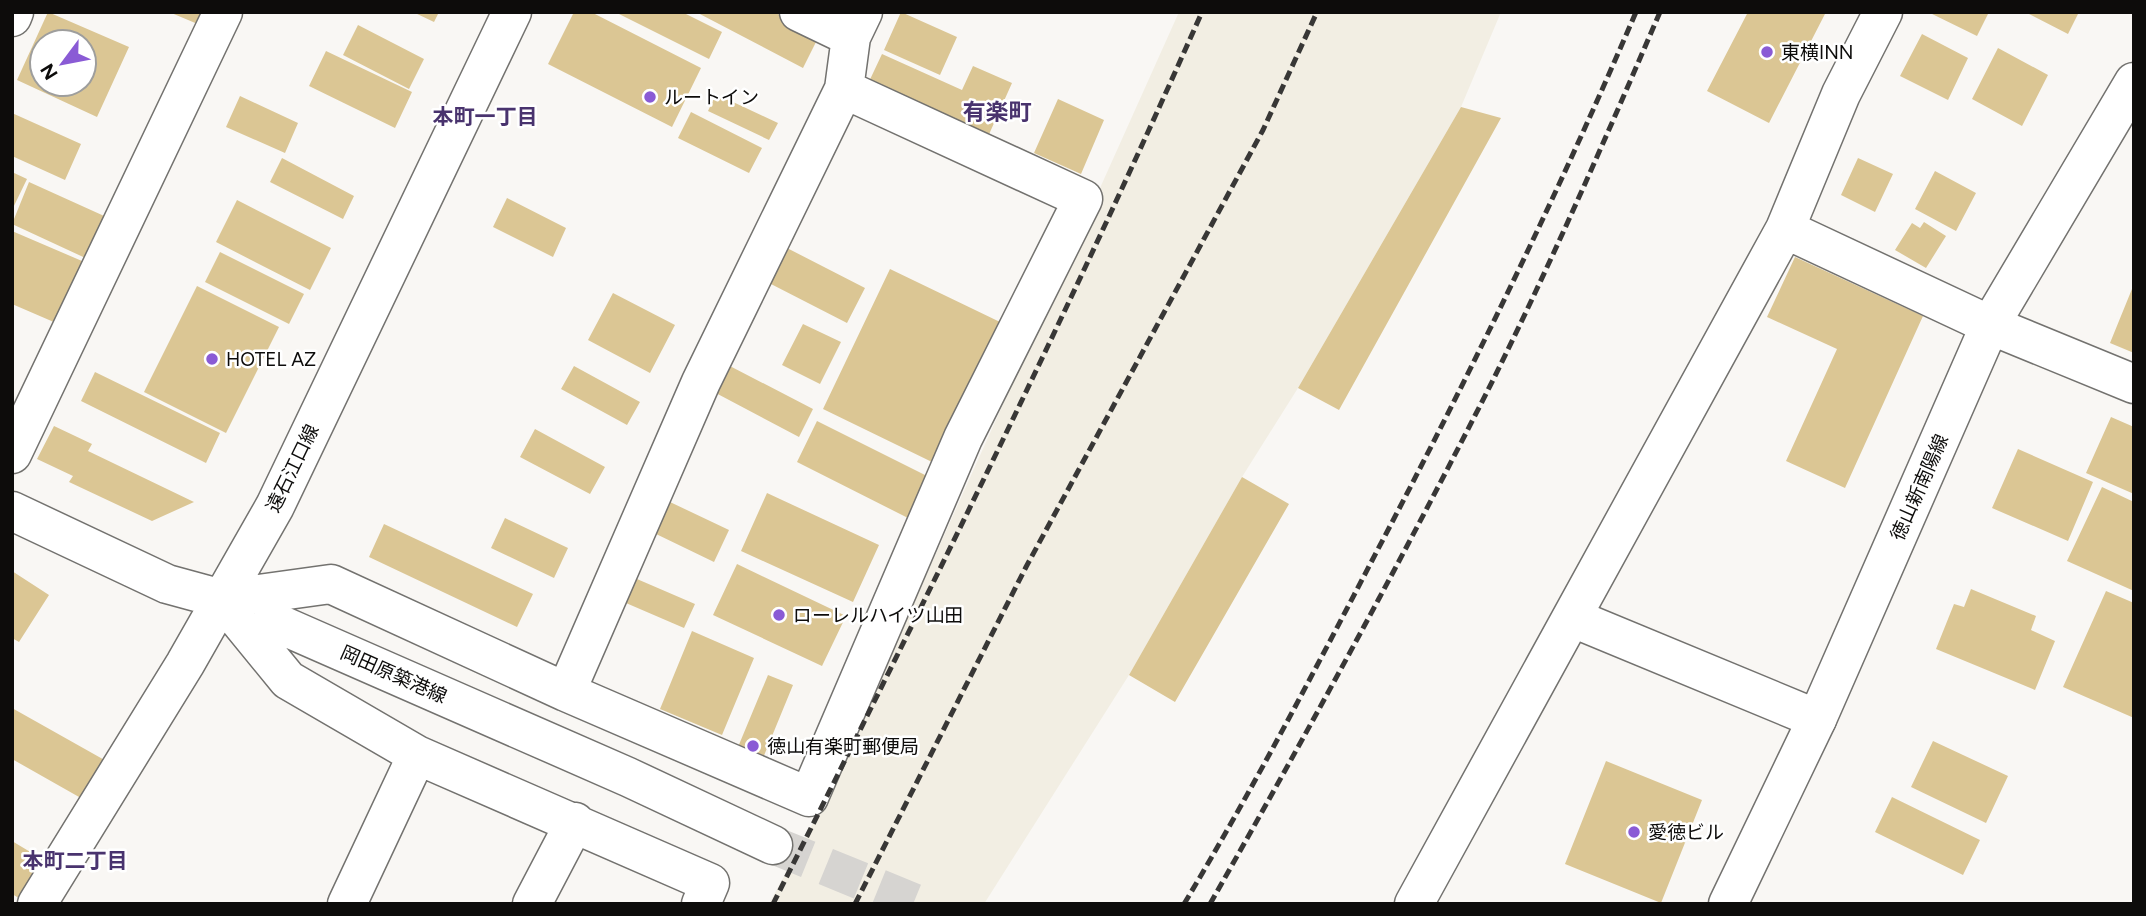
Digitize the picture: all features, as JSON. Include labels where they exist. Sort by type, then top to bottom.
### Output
[{"type":"street","points":[[12,454],[223,12]]},
{"type":"street","name":"遠石江口線","points":[[37,904],[186,664],[275,506],[512,12]]},
{"type":"street","points":[[566,692],[701,383],[844,89],[857,25],[799,12]]},
{"type":"street","points":[[1414,904],[1784,229],[1841,94],[1883,12]]},
{"type":"street","name":"徳山新南陽線","points":[[1728,904],[1817,719],[1990,325],[2134,82]]},
{"type":"street","points":[[222,599],[331,584],[566,692],[809,797],[963,438],[1083,199],[844,89]]},
{"type":"street","points":[[1784,229],[1990,325],[2134,384]]},
{"type":"street","name":"岡田原築港線","points":[[12,510],[167,584],[222,599],[616,772],[773,845]]},
{"type":"street","points":[[222,599],[288,680],[417,755],[710,883],[701,904]]},
{"type":"street","points":[[1573,618],[1817,719]]},
{"type":"street","points":[[347,904],[417,755]]},
{"type":"street","points":[[532,904],[575,822]]},
{"type":"shaded area","points":[[1179,12],[1501,12],[1461,107],[1298,388],[1242,477],[1129,675],[984,904],[769,904],[824,803]]},
{"type":"building","points":[[48,12],[85,28],[41,28]]},
{"type":"building","points":[[169,12],[205,12],[200,25]]},
{"type":"building","points":[[413,12],[439,12],[434,22]]},
{"type":"building","name":"ルートイン","points":[[574,12],[591,12],[701,68],[672,127],[548,64]]},
{"type":"building","points":[[615,12],[682,12],[722,32],[709,59]]},
{"type":"building","points":[[696,12],[774,12],[819,36],[803,68]]},
{"type":"building","points":[[901,12],[957,37],[940,75],[884,50]]},
{"type":"building","name":"東横INN","points":[[1748,12],[1826,12],[1769,123],[1707,91]]},
{"type":"building","points":[[1928,12],[1989,12],[1977,36]]},
{"type":"building","points":[[2025,12],[2079,12],[2068,34]]},
{"type":"building","points":[[358,25],[424,59],[409,89],[343,55]]},
{"type":"building","points":[[98,34],[129,47],[97,117],[56,98],[98,98]]},
{"type":"building","points":[[1922,34],[1968,58],[1948,100],[1900,76]]},
{"type":"building","points":[[1998,48],[2048,75],[2022,126],[1972,99]]},
{"type":"building","points":[[326,51],[412,92],[395,128],[309,86]]},
{"type":"building","points":[[882,54],[962,90],[973,66],[1012,83],[986,141],[866,88]]},
{"type":"building","points":[[28,56],[28,85],[17,80]]},
{"type":"building","points":[[716,94],[778,123],[769,140],[708,111]]},
{"type":"building","points":[[240,96],[298,123],[285,153],[226,127]]},
{"type":"building","points":[[1058,99],[1104,120],[1081,174],[1034,153]]},
{"type":"building","points":[[1461,107],[1501,118],[1339,410],[1298,388]]},
{"type":"building","points":[[691,112],[762,148],[749,173],[678,138]]},
{"type":"building","points":[[12,113],[81,144],[65,180],[12,156]]},
{"type":"building","points":[[282,158],[354,196],[343,219],[270,182]]},
{"type":"building","points":[[1858,158],[1893,174],[1875,212],[1841,195]]},
{"type":"building","points":[[1935,171],[1976,193],[1956,231],[1915,209]]},
{"type":"building","points":[[12,172],[27,179],[12,210]]},
{"type":"building","points":[[29,182],[113,220],[94,262],[12,224]]},
{"type":"building","points":[[507,198],[566,228],[553,257],[493,227]]},
{"type":"building","points":[[237,200],[331,248],[310,290],[216,242]]},
{"type":"building","points":[[1924,222],[1946,236],[1926,268],[1895,250],[1912,223],[1920,228]]},
{"type":"building","points":[[12,231],[89,264],[63,326],[12,304]]},
{"type":"building","points":[[787,248],[865,288],[847,323],[769,283]]},
{"type":"building","points":[[220,252],[304,294],[289,324],[205,282]]},
{"type":"building","points":[[1795,257],[1923,316],[1845,488],[1786,461],[1837,349],[1767,317]]},
{"type":"building","points":[[890,269],[1000,322],[932,462],[823,409]]},
{"type":"building","points":[[2134,284],[2134,353],[2110,343]]},
{"type":"building","name":"HOTEL AZ","points":[[197,286],[279,327],[226,433],[144,392]]},
{"type":"building","points":[[613,293],[675,325],[650,373],[588,340]]},
{"type":"building","points":[[803,324],[841,342],[820,384],[782,365]]},
{"type":"building","points":[[726,364],[813,409],[799,437],[712,391]]},
{"type":"building","points":[[574,366],[640,402],[627,425],[561,389]]},
{"type":"building","points":[[95,372],[220,433],[206,463],[81,401]]},
{"type":"building","points":[[2111,417],[2134,427],[2134,494],[2086,473]]},
{"type":"building","points":[[817,421],[929,477],[908,518],[797,462]]},
{"type":"building","points":[[54,426],[92,444],[88,451],[194,502],[152,521],[69,482],[73,476],[37,459]]},
{"type":"building","points":[[535,429],[605,467],[590,494],[520,457]]},
{"type":"building","points":[[2018,449],[2093,482],[2068,541],[1992,508]]},
{"type":"building","points":[[1242,477],[1289,504],[1175,702],[1129,675]]},
{"type":"building","points":[[2102,487],[2134,502],[2134,591],[2067,561]]},
{"type":"building","points":[[767,493],[879,545],[853,602],[741,551]]},
{"type":"building","points":[[670,502],[729,530],[714,562],[654,533]]},
{"type":"building","points":[[505,518],[568,548],[554,578],[491,548]]},
{"type":"building","points":[[384,524],[533,594],[517,627],[369,557]]},
{"type":"building","name":"ローレルハイツ山田","points":[[737,564],[846,616],[822,666],[713,615]]},
{"type":"building","points":[[12,571],[49,595],[19,642],[12,638]]},
{"type":"building","points":[[630,576],[695,604],[684,628],[619,600]]},
{"type":"building","points":[[1971,589],[2036,616],[2031,630],[2055,641],[2035,690],[1936,649],[1954,604],[1964,607]]},
{"type":"building","points":[[2106,591],[2134,603],[2134,718],[2063,687]]},
{"type":"building","points":[[692,631],[754,658],[722,735],[660,709]]},
{"type":"building","points":[[768,675],[793,685],[763,758],[738,747]]},
{"type":"building","points":[[12,708],[124,771],[102,810],[12,759]]},
{"type":"building","points":[[1933,741],[2008,776],[1986,823],[1911,787]]},
{"type":"building","name":"愛徳ビル","points":[[1606,761],[1702,800],[1661,903],[1565,864]]},
{"type":"building","points":[[1892,797],[1980,840],[1963,875],[1875,832]]},
{"type":"building","points":[[12,841],[62,871],[29,904],[12,894]]},
{"type":"tunnel","points":[[773,845],[918,904]]},
{"type":"railway","points":[[773,904],[1046,349],[1202,12]]},
{"type":"railway","points":[[855,904],[1026,567],[1263,130],[1317,12]]},
{"type":"railway","points":[[1184,904],[1283,729],[1446,418],[1544,217],[1636,12]]},
{"type":"railway","points":[[1210,904],[1352,650],[1487,392],[1576,204],[1660,12]]},
{"type":"place","name":"東横INN","points":[[1767,52]]},
{"type":"place","name":"ルートイン","points":[[650,97]]},
{"type":"place","name":"HOTEL AZ","points":[[212,359]]},
{"type":"place","name":"ローレルハイツ山田","points":[[779,615]]},
{"type":"place","name":"徳山有楽町郵便局","points":[[753,746]]},
{"type":"place","name":"愛徳ビル","points":[[1634,832]]},
{"type":"district","name":"有楽町","points":[[997,112]]},
{"type":"district","name":"本町一丁目","points":[[485,117]]},
{"type":"district","name":"本町二丁目","points":[[75,861]]}]
